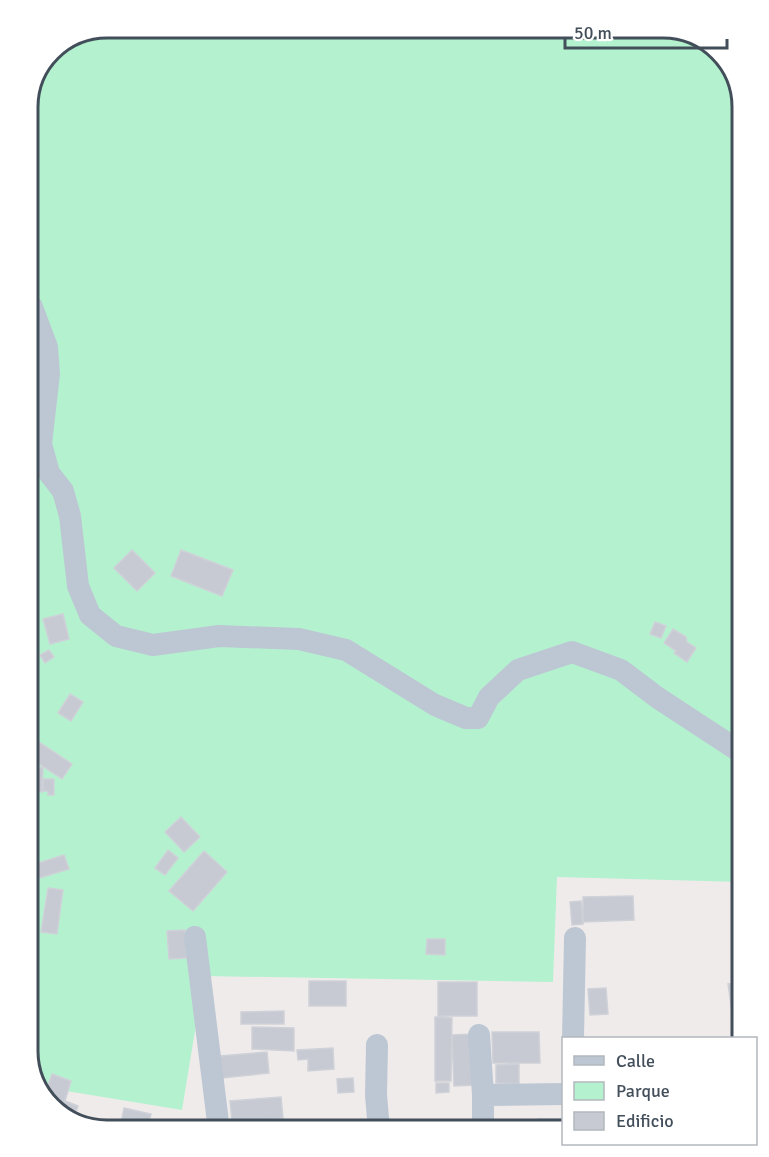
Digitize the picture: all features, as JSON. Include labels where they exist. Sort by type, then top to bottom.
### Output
[{"type":"street","points":[[38,323],[47,346],[49,374],[41,444],[49,473],[63,491],[70,516],[78,586],[90,615],[116,636],[153,645],[219,636],[299,639],[346,650],[435,705],[466,718],[478,718],[489,697],[518,670],[572,652],[621,670],[658,698],[732,746]]},
{"type":"street","points":[[195,937],[218,1119]]},
{"type":"street","points":[[573,1037],[574,938]]},
{"type":"street","points":[[479,1035],[483,1120]]},
{"type":"street","points":[[377,1045],[378,1119]]},
{"type":"street","points":[[483,1095],[562,1094]]},
{"type":"green space","points":[[107,38],[667,38],[693,45],[708,55],[722,72],[729,89],[732,107],[732,882],[557,877],[553,982],[204,976],[182,1110],[49,1088],[43,1077],[38,1059],[38,102],[43,80],[49,68],[68,49],[93,39]]},
{"type":"building","points":[[132,550],[155,573],[137,591],[114,568]]},
{"type":"building","points":[[181,550],[233,570],[222,596],[171,576]]},
{"type":"building","points":[[63,614],[69,639],[50,644],[43,619]]},
{"type":"building","points":[[655,622],[666,626],[661,638],[650,634]]},
{"type":"building","points":[[673,629],[686,637],[687,642],[696,648],[687,662],[664,643]]},
{"type":"building","points":[[49,650],[54,657],[45,663],[40,655]]},
{"type":"building","points":[[70,694],[83,702],[71,721],[58,713]]},
{"type":"building","points":[[38,741],[72,764],[62,779],[38,763]]},
{"type":"building","points":[[38,767],[43,768],[42,792],[38,792]]},
{"type":"building","points":[[43,779],[54,779],[54,795],[48,795],[48,791],[43,791]]},
{"type":"building","points":[[181,817],[200,837],[184,852],[165,832]]},
{"type":"building","points":[[168,850],[178,858],[165,875],[155,868]]},
{"type":"building","points":[[204,851],[227,872],[193,911],[169,891]]},
{"type":"building","points":[[64,855],[69,869],[38,878],[38,863]]},
{"type":"building","points":[[48,888],[63,890],[57,934],[41,932]]},
{"type":"building","points":[[633,896],[634,920],[583,922],[583,897]]},
{"type":"building","points":[[581,901],[583,924],[572,925],[570,902]]},
{"type":"building","points":[[185,930],[187,958],[169,959],[167,931]]},
{"type":"building","points":[[427,939],[445,939],[445,955],[426,954]]},
{"type":"building","points":[[309,981],[346,981],[346,1006],[309,1006]]},
{"type":"building","points":[[438,982],[477,982],[477,1016],[438,1016]]},
{"type":"building","points":[[732,983],[732,1012],[728,984]]},
{"type":"building","points":[[606,988],[608,1014],[590,1015],[588,989]]},
{"type":"building","points":[[284,1011],[284,1024],[241,1024],[241,1012]]},
{"type":"building","points":[[435,1017],[452,1018],[451,1081],[435,1081]]},
{"type":"building","points":[[252,1027],[294,1028],[294,1051],[252,1049]]},
{"type":"building","points":[[492,1032],[539,1032],[540,1063],[493,1063]]},
{"type":"building","points":[[475,1034],[476,1085],[454,1086],[452,1035]]},
{"type":"building","points":[[333,1048],[334,1069],[308,1071],[308,1059],[298,1060],[297,1050]]},
{"type":"building","points":[[267,1052],[269,1073],[222,1078],[220,1056]]},
{"type":"building","points":[[519,1064],[519,1084],[496,1083],[496,1065]]},
{"type":"building","points":[[52,1074],[71,1081],[65,1101],[78,1106],[76,1112],[58,1099],[48,1086]]},
{"type":"building","points":[[353,1078],[354,1092],[338,1093],[337,1079]]},
{"type":"building","points":[[436,1083],[449,1083],[449,1092],[436,1093]]},
{"type":"building","points":[[281,1097],[283,1118],[232,1119],[230,1101]]},
{"type":"building","points":[[124,1108],[151,1114],[150,1119],[122,1119]]}]
